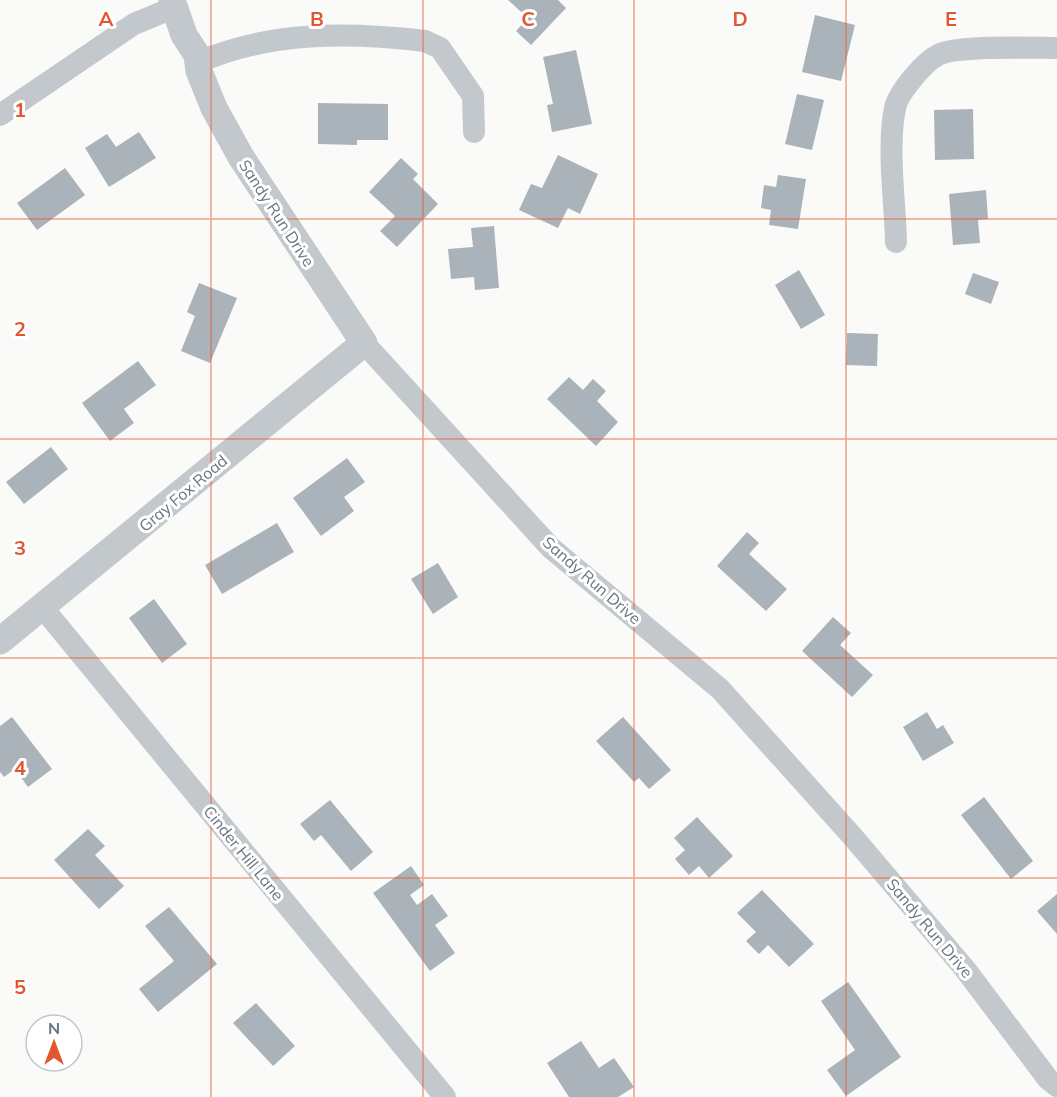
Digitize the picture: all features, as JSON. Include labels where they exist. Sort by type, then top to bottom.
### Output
[{"type":"street","name":"Sandy Run Drive","points":[[174,3],[184,35],[199,62],[199,71],[214,108],[241,157],[364,343],[551,548],[720,689],[876,863],[965,969],[1048,1079],[1057,1086]]},
{"type":"street","points":[[0,115],[134,24],[174,3]]},
{"type":"street","points":[[199,62],[230,49],[256,42],[311,35],[425,41],[440,48],[473,96],[474,132]]},
{"type":"street","points":[[896,242],[892,139],[895,106],[914,76],[938,54],[979,48],[1057,48]]},
{"type":"street","name":"Gray Fox Road","points":[[0,641],[364,343]]},
{"type":"street","name":"Cinder Hill Lane","points":[[43,608],[445,1097]]},
{"type":"building","points":[[508,0],[558,0],[566,8],[531,45],[516,31],[528,18]]},
{"type":"building","points":[[815,15],[855,25],[841,81],[802,72]]},
{"type":"building","points":[[576,50],[592,124],[552,132],[547,105],[553,104],[543,57]]},
{"type":"building","points":[[797,94],[824,100],[812,150],[785,144]]},
{"type":"building","points":[[318,103],[388,104],[388,140],[357,140],[357,145],[318,144]]},
{"type":"building","points":[[973,109],[974,159],[935,160],[934,110]]},
{"type":"building","points":[[139,132],[156,158],[109,187],[85,148],[107,134],[116,147]]},
{"type":"building","points":[[558,155],[598,174],[580,214],[568,208],[558,228],[519,210],[531,184],[542,188]]},
{"type":"building","points":[[401,158],[418,174],[413,179],[438,204],[397,247],[380,231],[395,216],[369,192]]},
{"type":"building","points":[[65,168],[85,195],[37,230],[17,203]]},
{"type":"building","points":[[778,175],[806,179],[798,229],[769,225],[771,210],[761,208],[764,185],[776,187]]},
{"type":"building","points":[[986,190],[988,219],[978,220],[980,243],[953,245],[949,194]]},
{"type":"building","points":[[494,226],[499,288],[475,290],[474,277],[451,279],[448,249],[473,247],[471,228]]},
{"type":"building","points":[[799,270],[825,315],[801,329],[775,285]]},
{"type":"building","points":[[973,273],[999,282],[991,304],[965,294]]},
{"type":"building","points":[[199,283],[237,298],[210,363],[181,351],[195,316],[187,312]]},
{"type":"building","points":[[847,333],[878,334],[877,366],[846,365]]},
{"type":"building","points":[[138,361],[156,385],[124,409],[134,423],[110,441],[82,403]]},
{"type":"building","points":[[569,377],[583,390],[593,379],[606,391],[597,401],[618,422],[596,446],[547,399]]},
{"type":"building","points":[[51,447],[68,469],[24,504],[6,482]]},
{"type":"building","points":[[347,458],[365,482],[344,497],[354,511],[321,536],[293,498]]},
{"type":"building","points":[[277,523],[294,552],[222,594],[205,565]]},
{"type":"building","points":[[747,532],[759,543],[749,554],[787,589],[766,611],[717,566]]},
{"type":"building","points":[[438,563],[458,597],[433,614],[411,579]]},
{"type":"building","points":[[154,599],[187,644],[162,663],[129,618]]},
{"type":"building","points":[[833,617],[851,633],[840,645],[873,675],[852,697],[802,651]]},
{"type":"building","points":[[927,712],[937,729],[943,725],[954,743],[923,761],[903,727]]},
{"type":"building","points":[[12,717],[52,769],[28,787],[15,769],[4,777],[0,772],[0,726]]},
{"type":"building","points":[[623,717],[671,770],[649,789],[639,778],[634,782],[596,741]]},
{"type":"building","points":[[984,797],[1033,861],[1011,879],[961,815]]},
{"type":"building","points":[[330,800],[373,852],[351,871],[321,835],[314,841],[300,824]]},
{"type":"building","points":[[697,817],[733,856],[709,878],[699,866],[689,875],[675,859],[685,850],[674,838]]},
{"type":"building","points":[[88,829],[105,846],[95,855],[124,886],[99,909],[54,860]]},
{"type":"building","points":[[411,866],[424,885],[410,895],[417,905],[432,894],[448,916],[435,925],[455,953],[430,971],[373,893]]},
{"type":"building","points":[[762,890],[814,944],[789,967],[768,945],[759,954],[746,941],[756,932],[737,913]]},
{"type":"building","points":[[1057,894],[1057,934],[1037,911]]},
{"type":"building","points":[[169,907],[217,964],[158,1012],[139,989],[174,961],[145,926]]},
{"type":"building","points":[[848,982],[901,1057],[846,1096],[827,1070],[855,1050],[821,1001]]},
{"type":"building","points":[[256,1003],[295,1046],[273,1066],[233,1023]]},
{"type":"building","points":[[581,1041],[599,1068],[614,1058],[634,1087],[618,1097],[569,1097],[547,1063]]}]
